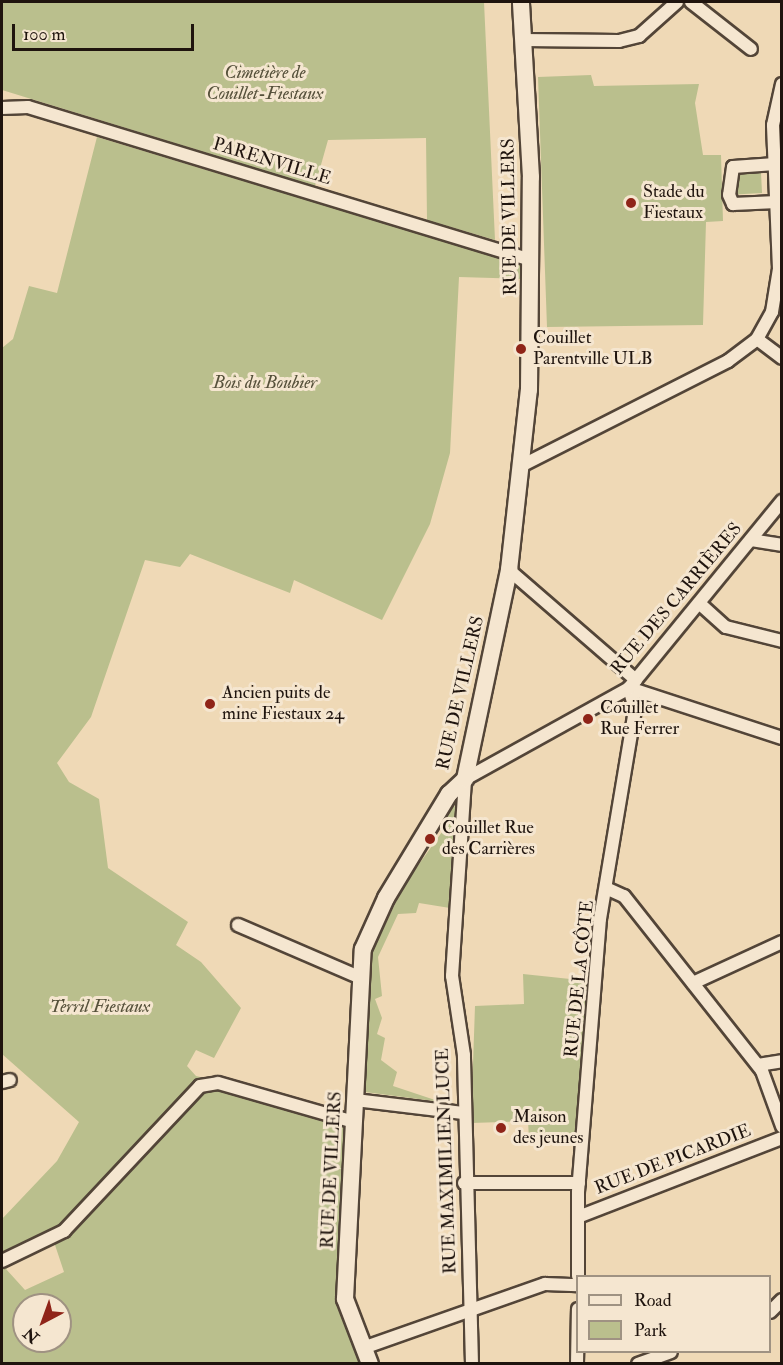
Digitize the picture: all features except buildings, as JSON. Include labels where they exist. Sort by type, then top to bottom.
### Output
[{"type":"street","name":"RUE DE VILLERS","points":[[366,1356],[345,1299],[363,949],[386,898],[449,794],[465,779],[509,570],[530,390],[531,260],[520,2]]},
{"type":"street","points":[[523,40],[618,41],[639,36],[677,2]]},
{"type":"street","points":[[691,2],[751,49]]},
{"type":"street","points":[[521,466],[728,361],[757,339],[772,312],[779,269],[774,108],[782,84]]},
{"type":"street","name":"PARENVILLE","points":[[2,115],[2,109],[28,107],[531,260]]},
{"type":"street","points":[[777,157],[733,167],[729,195],[733,204],[777,202]]},
{"type":"street","points":[[757,339],[782,358]]},
{"type":"street","name":"RUE DES CARRIÈRES","points":[[465,779],[633,684],[782,501]]},
{"type":"street","points":[[751,540],[782,545]]},
{"type":"street","points":[[509,570],[633,684],[782,738]]},
{"type":"street","points":[[699,603],[726,627],[782,641]]},
{"type":"street","name":"RUE DE LA CÔTE","points":[[578,1275],[579,1183],[600,919],[608,889],[635,709],[633,684]]},
{"type":"street","name":"RUE MAXIMILIEN LUCE","points":[[465,779],[452,976],[464,1055],[464,1183],[472,1364]]},
{"type":"street","points":[[608,889],[624,896],[758,1065],[782,1126]]},
{"type":"street","points":[[238,925],[361,978]]},
{"type":"street","points":[[693,983],[782,942]]},
{"type":"street","points":[[758,1065],[782,1061]]},
{"type":"street","points":[[2,1261],[64,1231],[200,1086],[218,1083],[354,1122]]},
{"type":"street","points":[[355,1100],[463,1113]]},
{"type":"street","name":"RUE DE PICARDIE","points":[[578,1217],[782,1138]]},
{"type":"street","points":[[464,1183],[579,1183]]},
{"type":"street","points":[[366,1356],[470,1310],[545,1284],[576,1285]]},
{"type":"street","points":[[771,1311],[782,1300]]},
{"type":"street","points":[[638,1364],[668,1353]]},
{"type":"green space","name":"Cimetière de Couillet-Fiestaux","points":[[2,2],[484,2],[495,240],[427,220],[426,138],[328,140],[315,186],[2,90]]},
{"type":"green space","name":"Stade du Fiestaux","points":[[591,75],[594,86],[699,84],[695,103],[703,155],[721,155],[723,221],[706,222],[703,325],[547,327],[538,77]]},
{"type":"green space","points":[[97,137],[521,264],[523,279],[459,277],[450,453],[430,524],[382,620],[294,580],[290,593],[190,554],[180,567],[145,560],[91,717],[57,763],[69,782],[99,799],[108,868],[188,922],[176,945],[201,962],[241,1008],[214,1058],[196,1050],[187,1066],[196,1076],[345,1111],[342,1231],[348,1325],[359,1363],[2,1363],[2,1266],[18,1259],[6,1269],[25,1290],[64,1272],[51,1233],[2,1258],[2,1219],[57,1161],[79,1122],[2,1054],[2,348],[13,339],[29,286],[57,293]]},
{"type":"green space","points":[[761,173],[762,193],[735,194],[734,174]]},
{"type":"green space","points":[[453,802],[458,816],[450,908],[419,903],[416,913],[398,914],[378,957],[382,996],[375,999],[382,1018],[377,1034],[385,1038],[381,1060],[397,1072],[393,1086],[441,1102],[365,1092],[367,963],[404,885],[447,825],[444,817]]},
{"type":"green space","points":[[523,974],[589,981],[575,1136],[529,1139],[528,1121],[471,1123],[475,1006],[524,1004]]},
{"type":"place","name":"Stade du Fiestaux","points":[[631,203]]},
{"type":"place","name":"Couillet Parentville ULB","points":[[521,349]]},
{"type":"place","name":"Ancien puits de mine Fiestaux 24","points":[[210,704]]},
{"type":"place","name":"Couillet Rue Ferrer","points":[[588,719]]},
{"type":"place","name":"Couillet Rue des Carrières","points":[[430,839]]},
{"type":"place","name":"Maison des jeunes","points":[[501,1128]]},
{"type":"park label","name":"Bois du Boubier","points":[[265,383]]},
{"type":"park label","name":"Terril Fiestaux","points":[[100,1007]]}]
